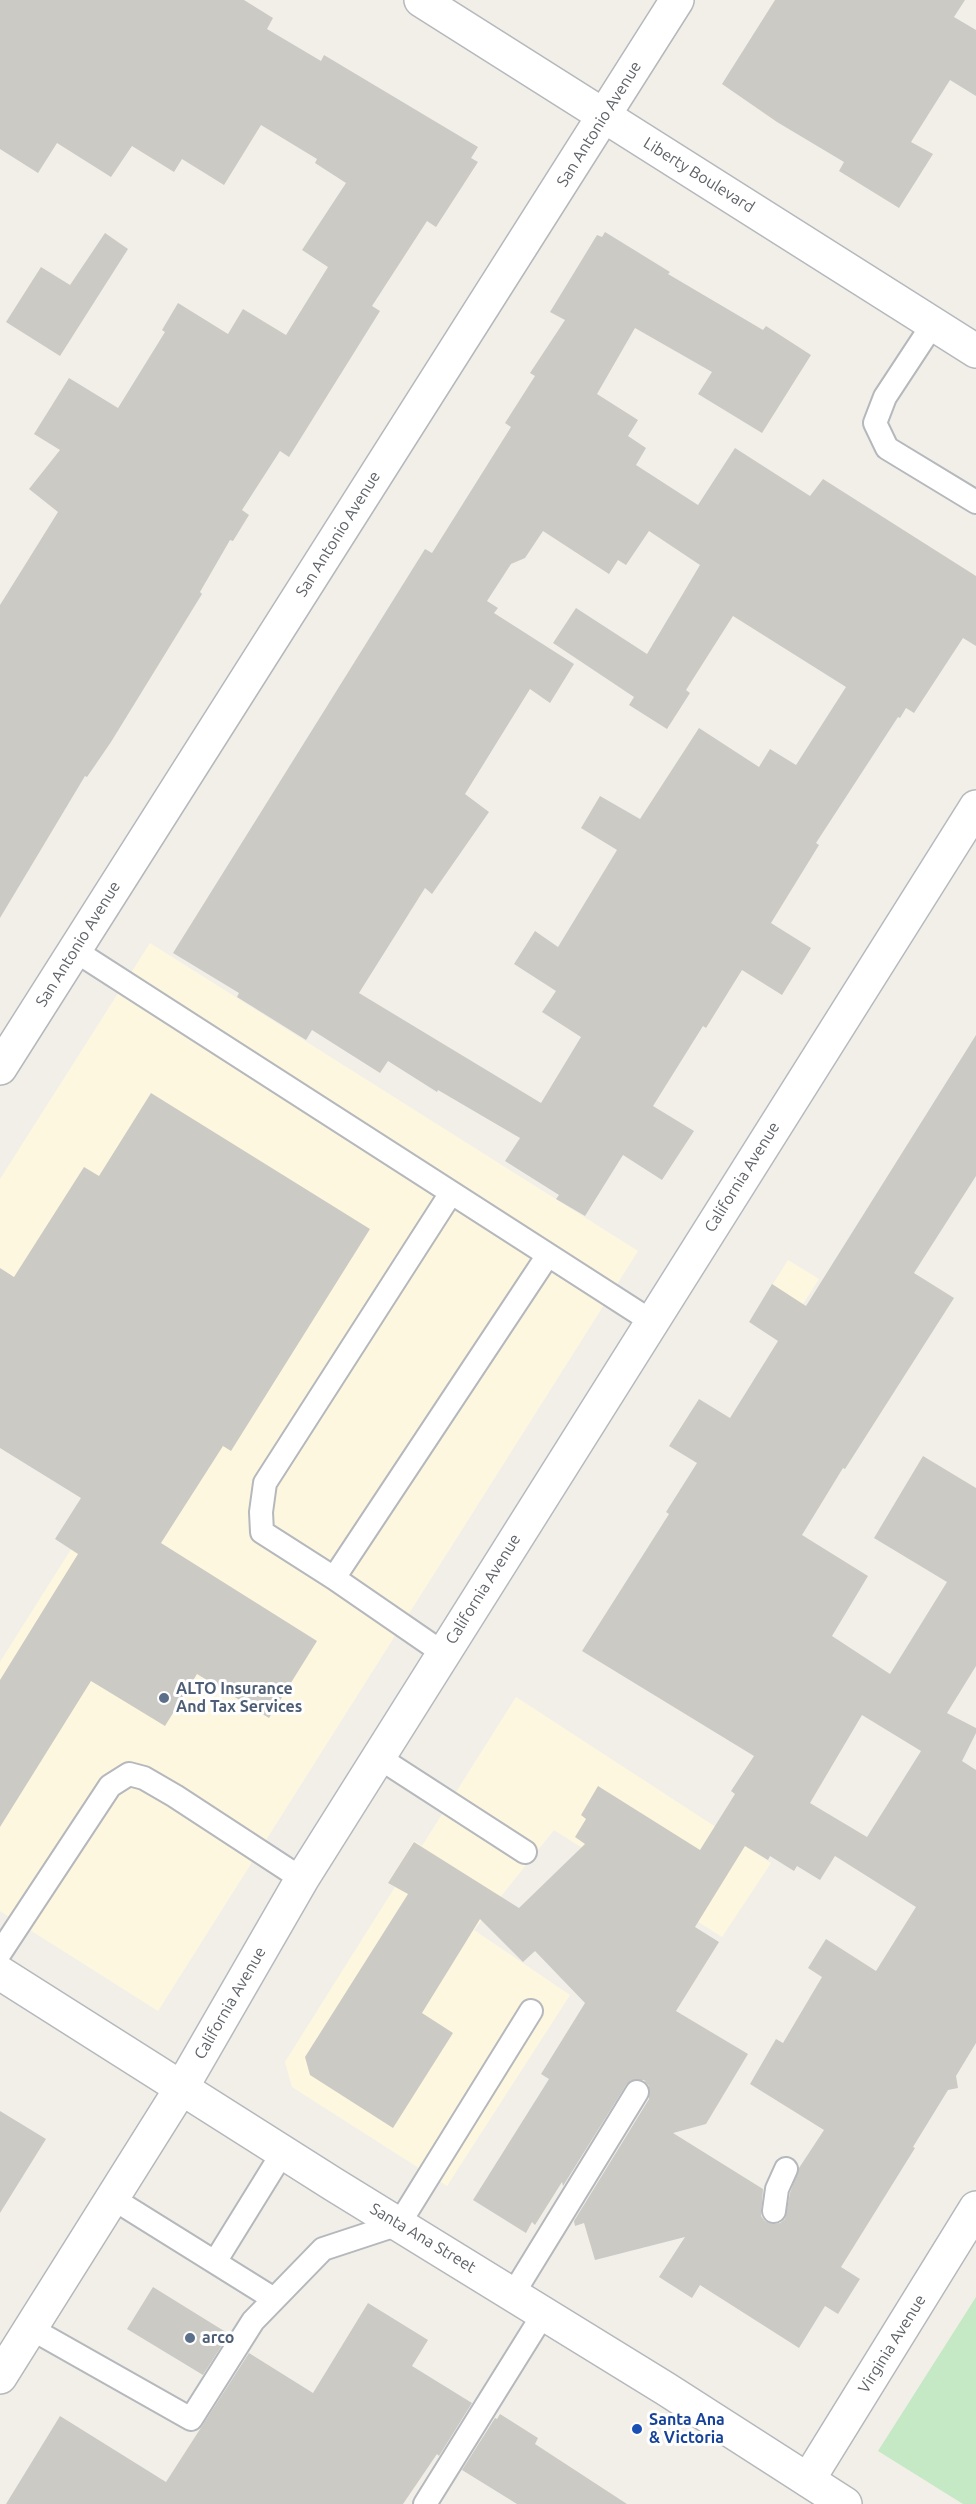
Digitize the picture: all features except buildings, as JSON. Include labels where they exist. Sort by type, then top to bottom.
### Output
[{"type":"street","name":"Liberty Boulevard","points":[[421,0],[976,351]]},
{"type":"street","name":"San Antonio Avenue","points":[[0,1068],[677,0]]},
{"type":"street","name":"California Avenue","points":[[0,2376],[182,2087],[302,1879],[976,807]]},
{"type":"street","name":"Santa Ana Street","points":[[0,1973],[845,2504]]},
{"type":"street","name":"Virginia Avenue","points":[[808,2480],[976,2208]]},
{"type":"lane","points":[[933,324],[885,397],[875,423],[887,448],[976,502]]},
{"type":"lane","points":[[74,950],[651,1321]]},
{"type":"lane","points":[[443,1653],[262,1532],[261,1512],[265,1483],[451,1193]]},
{"type":"lane","points":[[334,1578],[548,1255]]},
{"type":"lane","points":[[378,1757],[525,1852]]},
{"type":"lane","points":[[0,1953],[110,1786],[129,1774],[144,1778],[175,1796],[302,1879]]},
{"type":"lane","points":[[30,2328],[191,2419],[253,2320],[323,2249],[399,2224],[531,2011]]},
{"type":"lane","points":[[513,2294],[638,2092]]},
{"type":"lane","points":[[215,2262],[283,2152]]},
{"type":"lane","points":[[774,2211],[777,2189],[786,2169]]},
{"type":"lane","points":[[112,2198],[274,2299]]},
{"type":"lane","points":[[425,2504],[544,2313]]},
{"type":"shaded area","points":[[150,943],[638,1251],[158,2011],[0,1911],[0,1662],[123,1467],[0,1390],[0,1179]]},
{"type":"shaded area","points":[[788,1260],[819,1279],[779,1341],[749,1322]]},
{"type":"shaded area","points":[[516,1697],[771,1863],[722,1937],[554,1830],[474,1930],[570,1995],[447,2186],[292,2087],[285,2062],[395,1887],[388,1883],[414,1841],[422,1846]]},
{"type":"green space","points":[[976,2297],[976,2504],[963,2504],[878,2451]]},
{"type":"place","name":"ALTO Insurance And Tax Services","points":[[164,1698]]},
{"type":"place","name":"arco","points":[[190,2338]]},
{"type":"place","name":"Santa Ana & Victoria","points":[[637,2429]]}]
